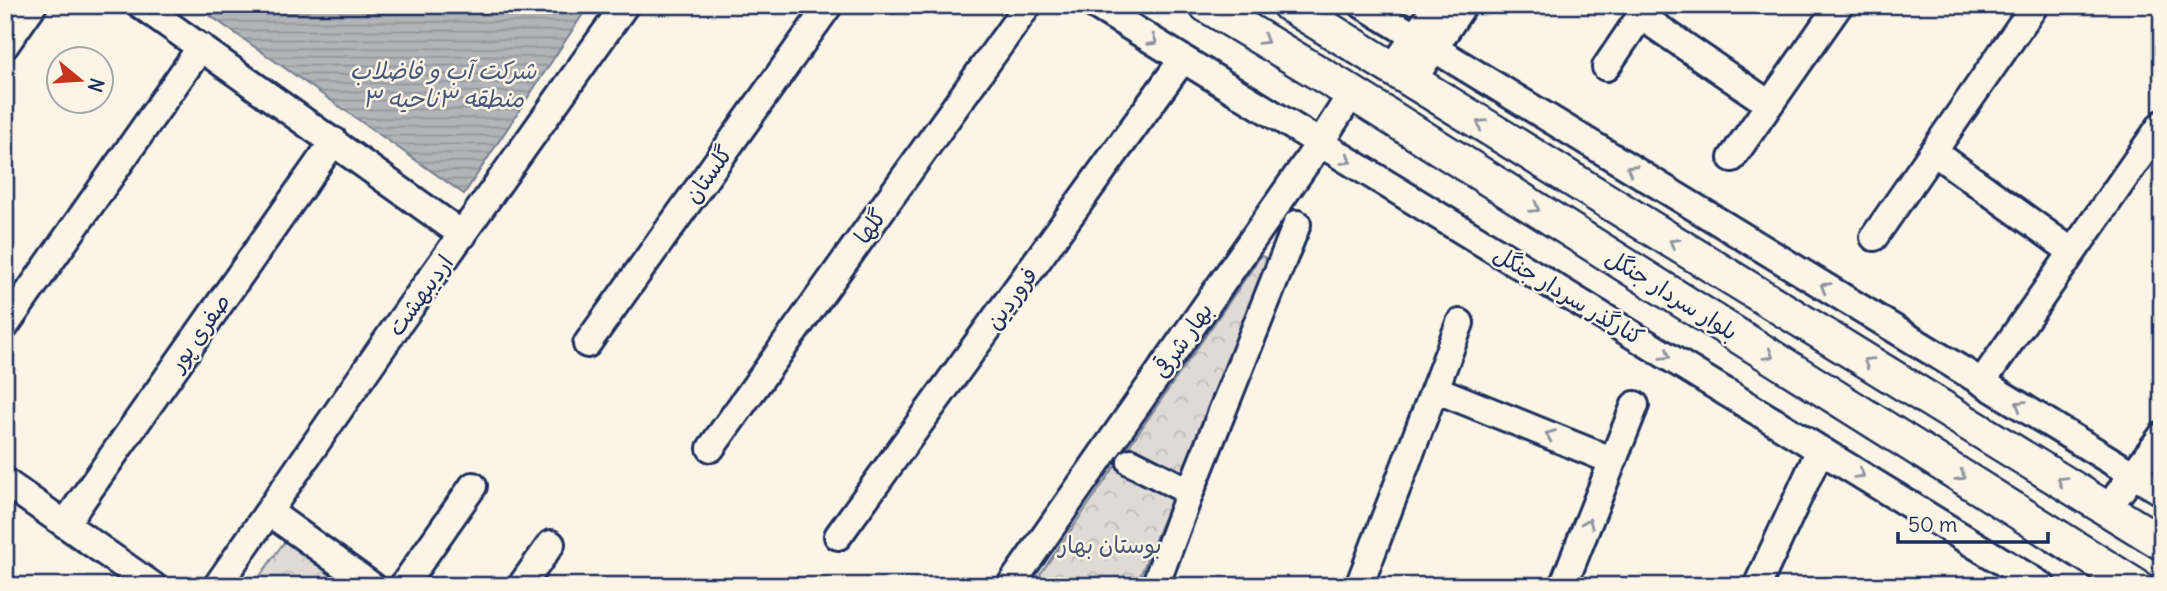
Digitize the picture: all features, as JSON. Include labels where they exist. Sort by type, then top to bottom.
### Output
[{"type":"main road","name":"بلوار سردار جنگل","points":[[1206,5],[1352,93],[2136,586]]},
{"type":"main road","name":"بلوار سردار جنگل","points":[[1289,5],[2162,543]]},
{"type":"street","points":[[5,45],[33,5]]},
{"type":"street","points":[[142,5],[463,236]]},
{"type":"street","name":"اردیبهشت","points":[[217,586],[399,323],[625,5]]},
{"type":"street","name":"گلستان","points":[[587,344],[829,5]]},
{"type":"street","name":"گلها","points":[[711,448],[1028,5]]},
{"type":"street","name":"کنارگذر سردار جنگل","points":[[1095,5],[2042,586]]},
{"type":"street","points":[[1363,5],[2162,492]]},
{"type":"street","points":[[1424,43],[1437,5]]},
{"type":"street","points":[[1402,75],[1424,43],[1463,5]]},
{"type":"street","points":[[1732,158],[1839,5]]},
{"type":"street","points":[[1874,237],[2035,5]]},
{"type":"street","points":[[1606,67],[1645,10],[1769,104]]},
{"type":"street","points":[[5,326],[201,47]]},
{"type":"street","name":"فروردین","points":[[838,536],[1183,59]]},
{"type":"street","name":"بهار شرقی","points":[[1010,586],[1321,144],[1352,93]]},
{"type":"street","points":[[1982,382],[2162,124]]},
{"type":"street","name":"صفری پور","points":[[65,524],[334,141]]},
{"type":"street","points":[[1934,152],[2071,251]]},
{"type":"street","points":[[1155,586],[1189,492],[1297,224]]},
{"type":"street","points":[[1359,586],[1460,323]]},
{"type":"street","points":[[1435,389],[1613,461]]},
{"type":"street","points":[[1563,586],[1635,405]]},
{"type":"street","points":[[2107,509],[2162,436]]},
{"type":"street","points":[[1758,586],[1819,450]]},
{"type":"street","points":[[1131,462],[1189,492]]},
{"type":"street","points":[[5,482],[153,586]]},
{"type":"street","points":[[403,586],[473,486]]},
{"type":"street","points":[[269,512],[372,586]]},
{"type":"street","points":[[522,586],[551,544]]},
{"type":"green space","name":"بوستان بهار","points":[[1261,256],[1270,259],[1136,586],[1032,586]]},
{"type":"green space","points":[[287,538],[351,586],[253,586]]},
{"type":"water","name":"شرکت آب و فاضلاب منطقه ۳ناحیه ۳","points":[[195,5],[589,5],[464,194]]}]
